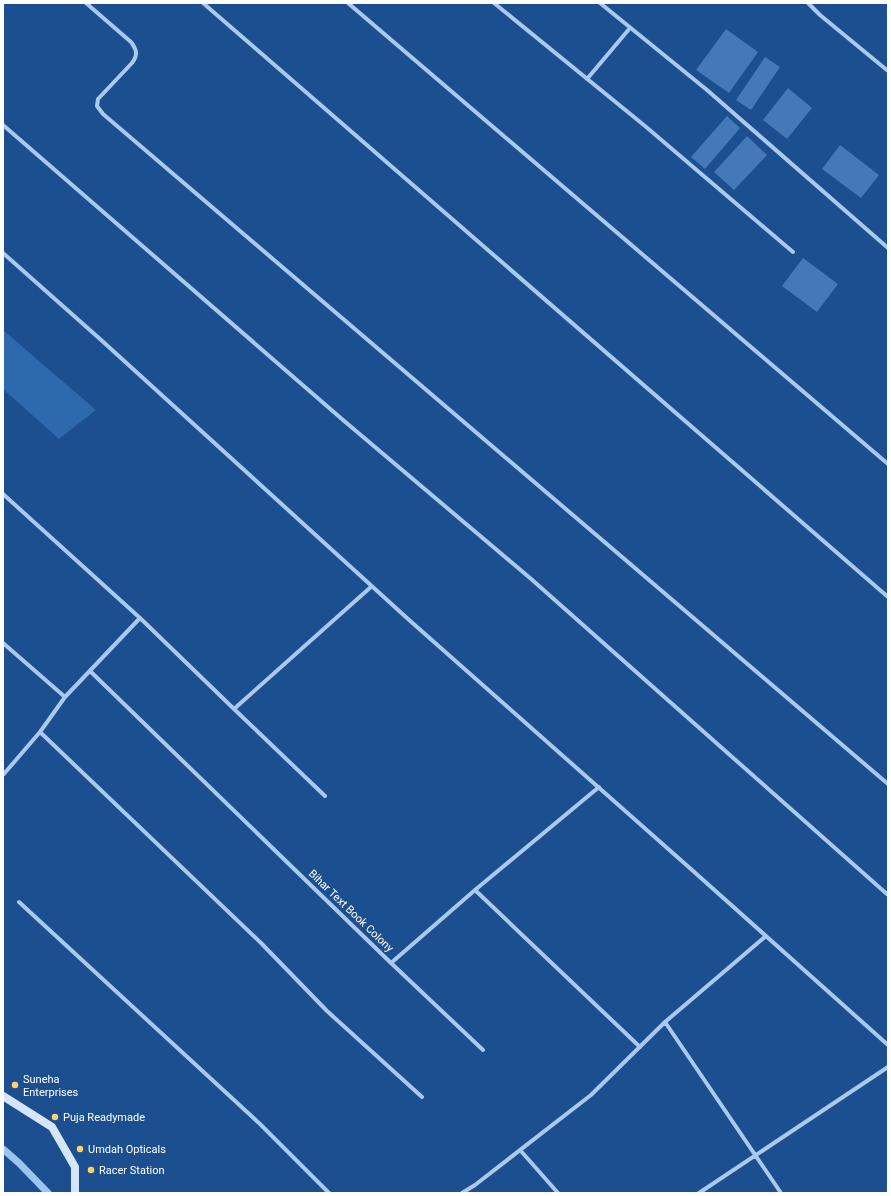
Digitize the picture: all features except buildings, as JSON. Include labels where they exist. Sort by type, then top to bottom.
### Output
[{"type":"street","points":[[86,3],[131,42],[136,53],[136,58],[132,63],[98,100],[97,106],[103,114],[888,784]]},
{"type":"street","points":[[203,3],[888,597]]},
{"type":"street","points":[[348,3],[888,464]]},
{"type":"street","points":[[494,3],[645,126],[792,252]]},
{"type":"street","points":[[600,3],[707,90],[888,248]]},
{"type":"street","points":[[808,3],[820,15],[888,71]]},
{"type":"street","points":[[587,78],[630,28]]},
{"type":"street","points":[[3,125],[343,420],[530,578],[888,895]]},
{"type":"street","points":[[3,253],[372,586],[888,1046]]},
{"type":"street","points":[[3,494],[140,618],[326,796]]},
{"type":"street","points":[[234,709],[372,586]]},
{"type":"street","points":[[3,775],[40,732],[65,697],[140,618]]},
{"type":"street","points":[[3,643],[65,697]]},
{"type":"street","name":"Bihar Text Book Colony","points":[[90,671],[391,963],[475,890],[599,787]]},
{"type":"street","points":[[40,732],[261,943],[327,1011],[422,1097]]},
{"type":"street","points":[[475,890],[640,1047]]},
{"type":"street","points":[[19,902],[260,1124],[329,1193]]},
{"type":"street","points":[[462,1193],[475,1185],[591,1095],[665,1022],[766,936]]},
{"type":"street","points":[[391,963],[483,1050]]},
{"type":"street","points":[[665,1022],[781,1193]]},
{"type":"street","points":[[699,1193],[888,1067]]},
{"type":"street","points":[[3,1096],[52,1127],[75,1167],[75,1193]]},
{"type":"street","points":[[520,1150],[558,1193]]},
{"type":"shaded area","points":[[3,330],[96,410],[59,439],[3,389]]},
{"type":"waterway","points":[[3,1149],[48,1193]]},
{"type":"place","name":"Suneha Enterprises","points":[[15,1085]]},
{"type":"place","name":"Puja Readymade","points":[[55,1117]]},
{"type":"place","name":"Umdah Opticals","points":[[80,1149]]},
{"type":"place","name":"Racer Station","points":[[91,1170]]}]
